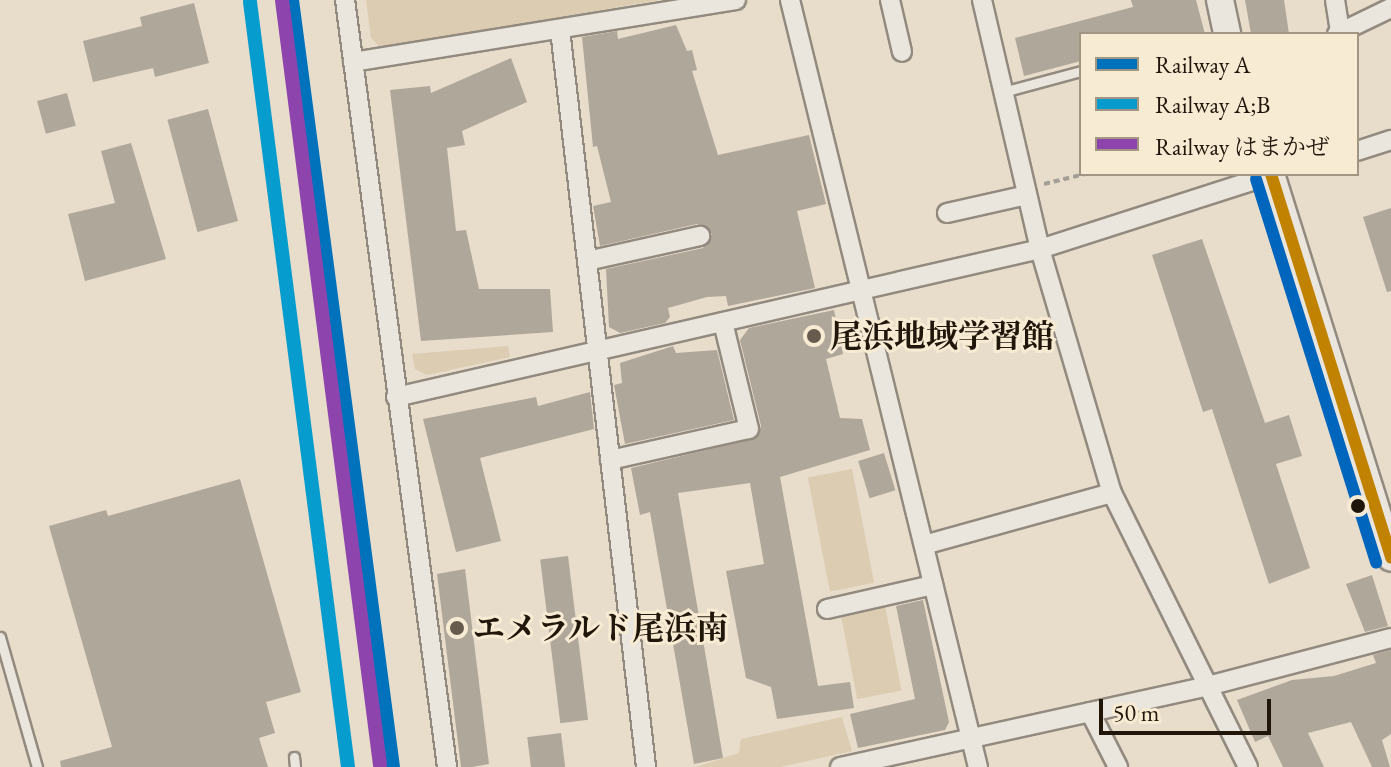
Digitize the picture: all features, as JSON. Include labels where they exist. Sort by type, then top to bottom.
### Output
[{"type":"street","points":[[345,0],[447,767]]},
{"type":"street","points":[[353,62],[736,0]]},
{"type":"street","points":[[790,0],[978,767]]},
{"type":"street","points":[[890,0],[902,52]]},
{"type":"street","points":[[982,0],[1040,249],[1112,493],[1248,767]]},
{"type":"street","points":[[1220,0],[1227,32]]},
{"type":"street","points":[[1335,0],[1338,32]]},
{"type":"street","points":[[1340,32],[1391,8]]},
{"type":"street","points":[[560,30],[646,767]]},
{"type":"street","points":[[1359,150],[1391,140]]},
{"type":"street","points":[[396,397],[1040,249],[1266,176]]},
{"type":"street","points":[[1273,176],[1391,558]]},
{"type":"street","points":[[947,213],[1027,192]]},
{"type":"street","points":[[587,261],[700,236]]},
{"type":"street","points":[[610,460],[749,429],[723,322]]},
{"type":"street","points":[[924,545],[1112,493]]},
{"type":"street","points":[[827,609],[933,585]]},
{"type":"street","points":[[840,767],[1208,686],[1391,638]]},
{"type":"street","points":[[1090,712],[1118,767]]},
{"type":"lane","points":[[1003,92],[1079,72]]},
{"type":"lane","points":[[0,637],[37,767]]},
{"type":"path","points":[[1027,192],[1079,176]]},
{"type":"shaded area","points":[[366,0],[659,0],[381,48],[371,38]]},
{"type":"shaded area","points":[[508,346],[510,357],[427,375],[415,369],[412,354]]},
{"type":"shaded area","points":[[852,469],[874,583],[830,591],[808,478]]},
{"type":"shaded area","points":[[885,606],[901,690],[857,699],[841,615]]},
{"type":"shaded area","points":[[842,717],[852,751],[780,767],[696,767],[739,753],[741,739]]},
{"type":"building","points":[[1131,0],[1196,0],[1204,32],[1079,32],[1079,62],[1024,76],[1015,38],[1133,7]]},
{"type":"building","points":[[1245,0],[1284,0],[1289,32],[1251,32]]},
{"type":"building","points":[[194,3],[209,63],[155,77],[153,68],[93,82],[83,41],[142,26],[140,17]]},
{"type":"building","points":[[676,25],[687,51],[692,50],[697,70],[692,71],[718,155],[809,135],[826,204],[797,211],[815,288],[728,306],[726,296],[707,297],[668,308],[670,317],[665,323],[620,333],[609,327],[606,269],[703,248],[712,234],[697,224],[600,246],[593,206],[611,202],[597,146],[593,147],[582,37],[617,31],[618,39]]},
{"type":"building","points":[[511,58],[527,102],[462,131],[465,145],[447,148],[456,231],[466,230],[479,289],[550,289],[553,332],[421,341],[390,90],[430,86],[431,93]]},
{"type":"building","points":[[67,93],[76,126],[46,134],[37,101]]},
{"type":"building","points":[[208,109],[238,221],[197,232],[167,120]]},
{"type":"building","points":[[131,143],[166,259],[85,281],[68,214],[115,203],[101,151]]},
{"type":"building","points":[[1391,208],[1391,291],[1387,292],[1363,217]]},
{"type":"building","points":[[1202,239],[1265,423],[1289,415],[1302,456],[1276,464],[1310,568],[1269,584],[1212,409],[1203,412],[1152,255]]},
{"type":"building","points":[[834,310],[843,354],[826,359],[840,418],[862,419],[870,450],[780,477],[818,686],[850,682],[854,708],[777,719],[771,687],[746,678],[726,571],[764,564],[750,483],[678,493],[723,758],[694,764],[650,512],[640,515],[631,468],[757,438],[761,426],[740,340],[749,328]]},
{"type":"building","points":[[673,346],[676,353],[717,350],[734,420],[625,444],[614,385],[622,383],[620,363]]},
{"type":"building","points":[[590,392],[594,429],[480,458],[501,541],[456,552],[423,419],[536,397],[538,406]]},
{"type":"building","points":[[884,453],[895,490],[870,498],[858,461]]},
{"type":"building","points":[[240,479],[301,692],[266,702],[275,733],[259,738],[268,767],[61,767],[60,761],[112,747],[49,526],[106,510],[108,516]]},
{"type":"building","points":[[568,556],[588,720],[560,723],[540,559]]},
{"type":"building","points":[[465,569],[489,764],[472,767],[461,767],[437,574]]},
{"type":"building","points":[[1372,575],[1388,626],[1365,632],[1346,584]]},
{"type":"building","points":[[923,600],[949,722],[945,730],[858,748],[850,714],[915,699],[896,606]]},
{"type":"building","points":[[1391,650],[1391,734],[1382,740],[1390,767],[1372,767],[1351,722],[1308,733],[1324,767],[1283,767],[1268,736],[1255,742],[1237,700],[1292,680],[1334,676],[1376,663],[1373,655]]},
{"type":"building","points":[[561,733],[565,767],[531,767],[527,737]]},
{"type":"rail line","name":"はまかぜ","points":[[282,0],[380,765]]},
{"type":"rail line","name":"A","points":[[292,0],[393,767]]},
{"type":"rail line","name":"A;B","points":[[250,2],[348,767]]},
{"type":"transit line","points":[[1272,176],[1391,558]]},
{"type":"transit line","points":[[1256,179],[1376,563]]},
{"type":"place","name":"尾浜地域学習館","points":[[814,336]]},
{"type":"place","name":"エメラルド尾浜南","points":[[457,628]]}]
